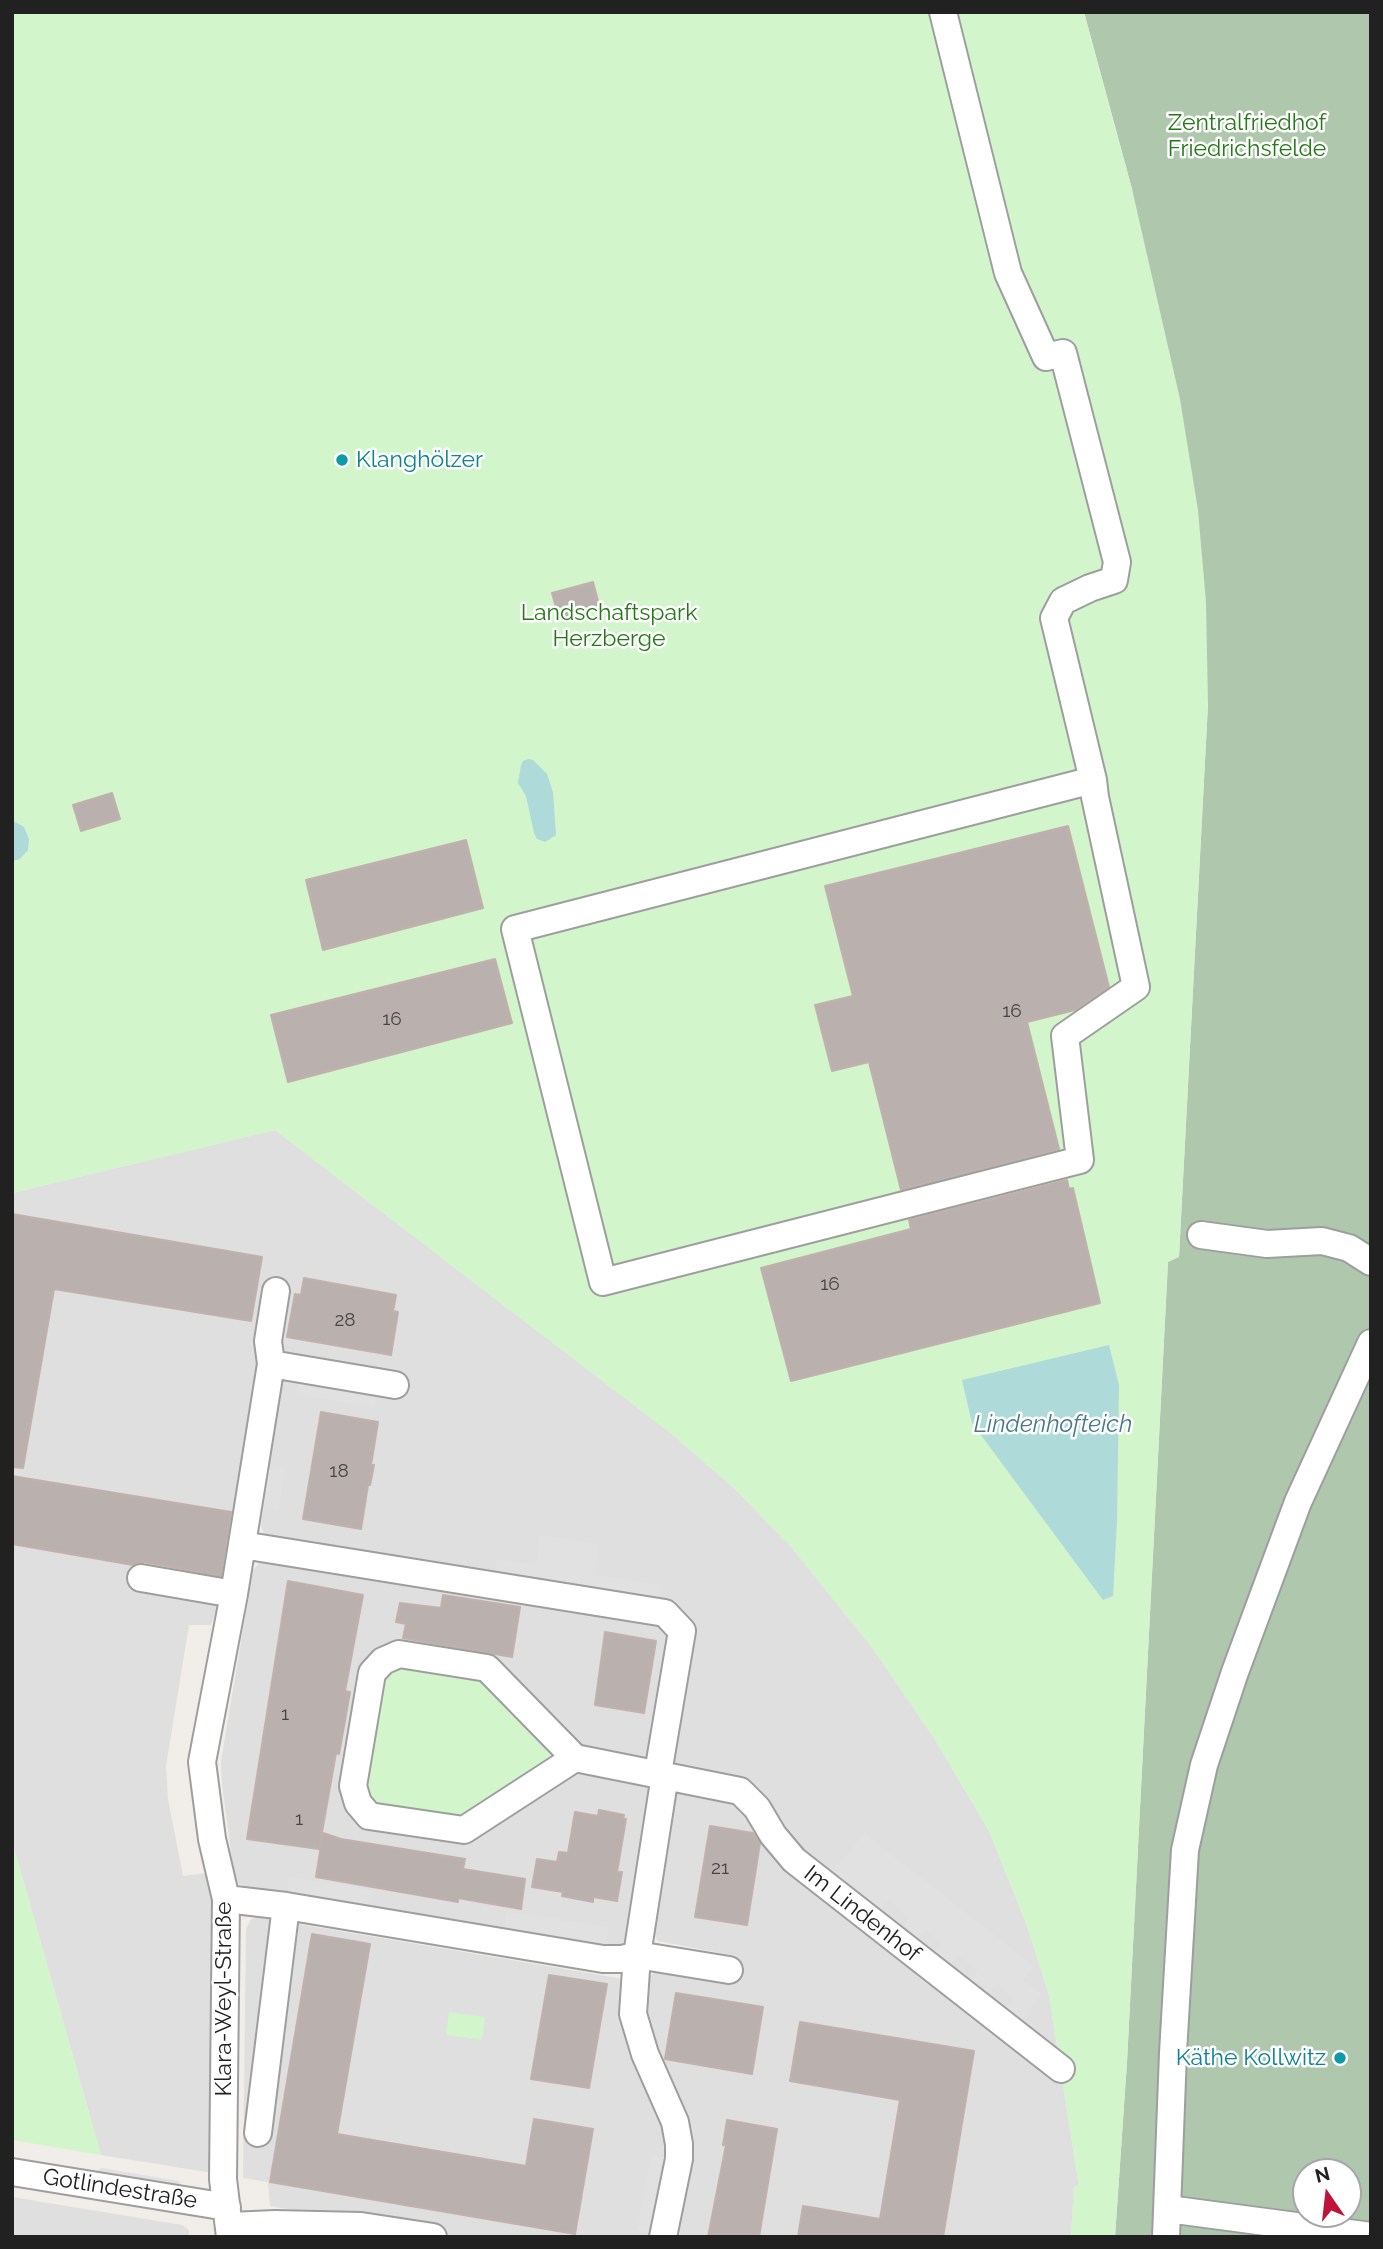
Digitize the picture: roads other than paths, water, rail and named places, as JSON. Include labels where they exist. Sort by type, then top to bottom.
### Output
[{"type":"street","points":[[943,12],[1008,273],[1046,357],[1063,353],[1117,562],[1114,580],[1063,601],[1055,618],[1093,780],[1136,987],[1065,1036],[1080,1160],[603,1282],[515,929],[1093,780]]},
{"type":"street","points":[[1201,1235],[1267,1244],[1322,1241],[1349,1248],[1371,1262]]},
{"type":"street","name":"Klara-Weyl-Straße","points":[[229,2223],[223,2179],[226,1899],[212,1839],[202,1762],[242,1545],[271,1364],[268,1342],[276,1291]]},
{"type":"street","points":[[1166,2237],[1185,1850],[1204,1765],[1235,1672],[1298,1502],[1371,1343]]},
{"type":"street","points":[[271,1364],[395,1385]]},
{"type":"street","points":[[242,1545],[665,1613],[682,1631],[637,1955],[633,2014],[645,2054],[675,2122],[680,2144],[663,2237]]},
{"type":"street","points":[[141,1578],[233,1594]]},
{"type":"street","points":[[399,1654],[487,1668],[575,1758],[464,1830],[369,1816],[358,1803],[353,1787],[372,1673],[383,1661],[399,1654]]},
{"type":"street","name":"Im Lindenhof","points":[[575,1758],[740,1791],[757,1808],[773,1835],[794,1860],[1061,2069]]},
{"type":"street","points":[[226,1899],[286,1906],[603,1959],[622,1959],[637,1955],[729,1970]]},
{"type":"street","points":[[258,2133],[286,1906]]},
{"type":"street","name":"Gotlindestraße","points":[[12,2172],[229,2223],[361,2227],[433,2237]]},
{"type":"street","points":[[1168,2209],[1371,2236]]},
{"type":"water","points":[[529,759],[547,774],[553,793],[556,835],[545,842],[537,839],[534,833],[526,796],[518,783],[521,765]]},
{"type":"water","points":[[12,820],[24,827],[29,839],[28,850],[20,859],[12,861]]},
{"type":"water","name":"Lindenhofteich","points":[[1109,1345],[1119,1385],[1117,1520],[1113,1596],[1103,1600],[972,1423],[962,1380]]},
{"type":"place","name":"Klanghölzer","points":[[342,460]]},
{"type":"place","name":"Käthe Kollwitz","points":[[1340,2058]]},
{"type":"park label","name":"Zentralfriedhof Friedrichsfelde","points":[[1247,136]]},
{"type":"park label","name":"Landschaftspark Herzberge","points":[[609,626]]}]
